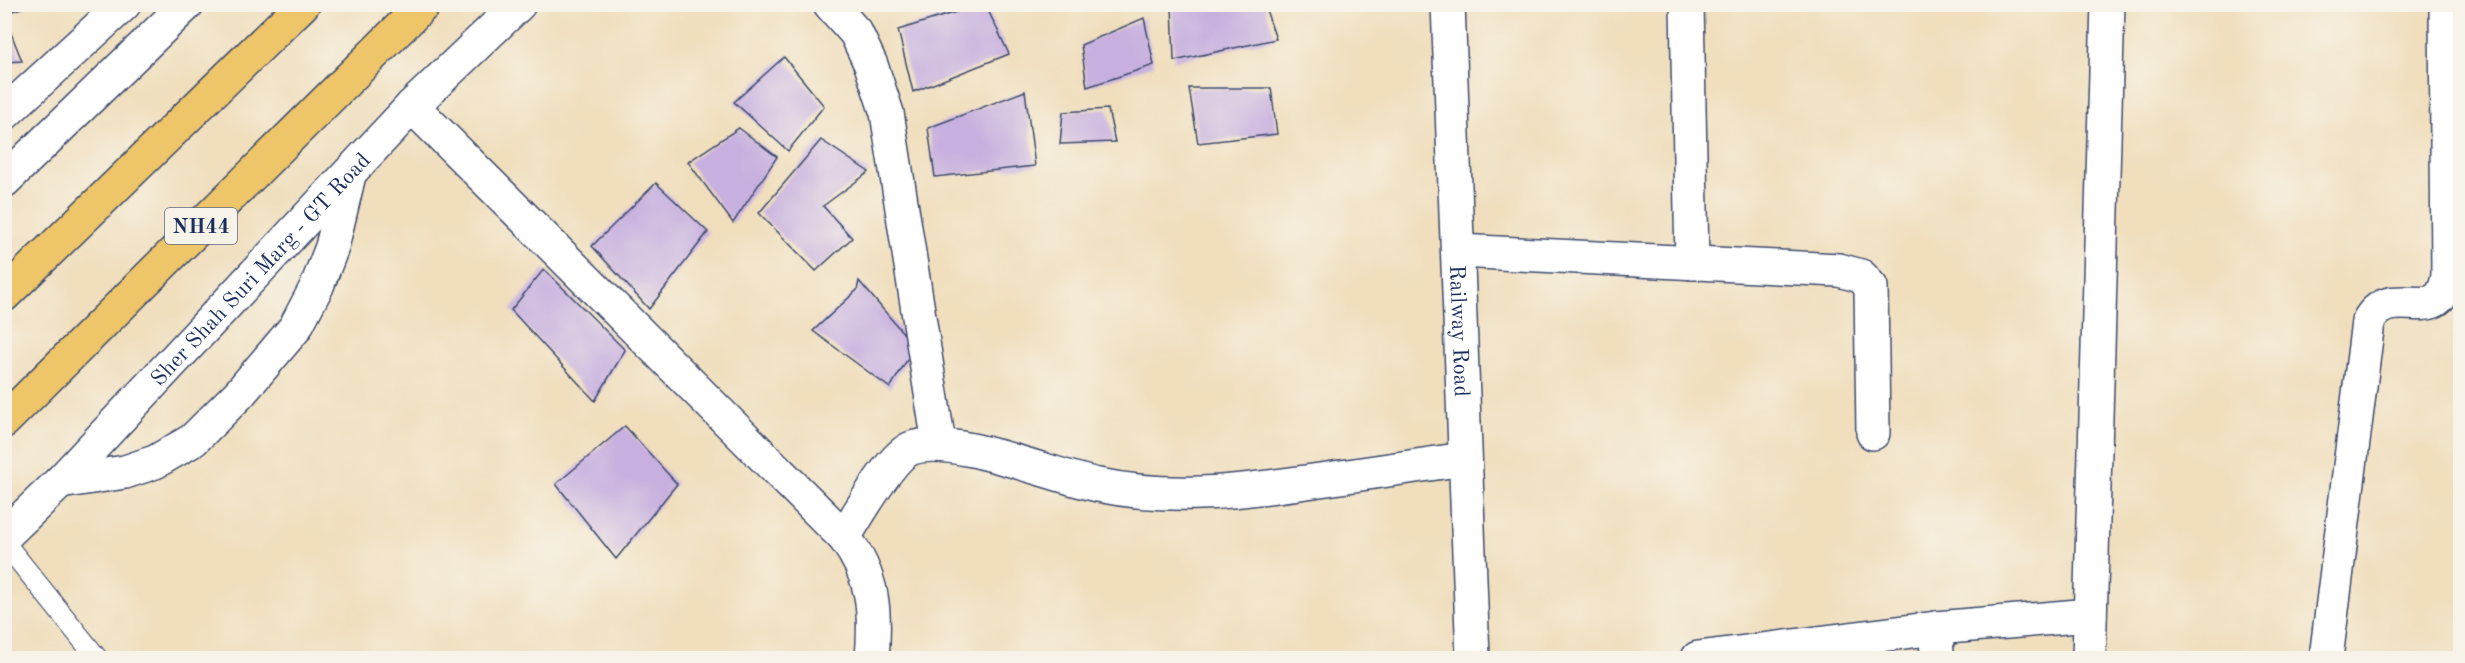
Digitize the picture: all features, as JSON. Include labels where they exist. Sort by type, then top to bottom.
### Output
[{"type":"highway","points":[[4,295],[303,4]]},
{"type":"highway","name":"NH44","points":[[4,421],[424,4]]},
{"type":"street","points":[[4,114],[124,4]]},
{"type":"street","points":[[4,181],[188,4]]},
{"type":"street","name":"Sher Shah Suri Marg - GT Road","points":[[4,536],[60,482],[412,106],[519,4]]},
{"type":"street","points":[[830,4],[856,33],[871,65],[887,113],[939,444]]},
{"type":"street","name":"Railway Road","points":[[1448,4],[1473,658]]},
{"type":"street","points":[[1687,4],[1692,263]]},
{"type":"street","points":[[2089,658],[2108,4]]},
{"type":"street","points":[[2326,658],[2368,322],[2374,311],[2384,304],[2424,304],[2438,299],[2446,289],[2448,274],[2446,4]]},
{"type":"street","points":[[412,106],[844,537],[860,558],[870,585],[876,658]]},
{"type":"street","points":[[60,482],[125,472],[155,462],[193,440],[240,393],[295,328],[317,286],[332,247],[350,173]]},
{"type":"street","points":[[1458,251],[1839,270],[1861,276],[1871,288],[1873,433]]},
{"type":"street","points":[[844,537],[896,459],[911,448],[939,444],[1097,485],[1154,494],[1203,495],[1251,490],[1464,459]]},
{"type":"street","points":[[1698,658],[1936,643],[2090,615]]},
{"type":"lane","points":[[4,542],[97,658]]},
{"type":"building","points":[[4,4],[30,4],[30,5],[4,14]]},
{"type":"building","points":[[985,4],[1009,54],[913,92],[898,30]]},
{"type":"building","points":[[1172,4],[1264,4],[1276,39],[1174,61]]},
{"type":"building","points":[[5,18],[22,61],[4,62]]},
{"type":"building","points":[[1144,18],[1154,65],[1087,87],[1081,45]]},
{"type":"building","points":[[784,57],[824,106],[788,151],[734,102]]},
{"type":"building","points":[[1189,88],[1271,88],[1277,134],[1198,143]]},
{"type":"building","points":[[1025,91],[1035,166],[935,177],[928,128]]},
{"type":"building","points":[[1108,109],[1115,142],[1060,144],[1063,112]]},
{"type":"building","points":[[739,128],[777,157],[733,223],[688,162]]},
{"type":"building","points":[[821,140],[869,172],[823,206],[852,238],[816,271],[759,213]]},
{"type":"building","points":[[656,183],[708,232],[649,309],[592,246]]},
{"type":"building","points":[[544,269],[625,350],[595,401],[511,310]]},
{"type":"building","points":[[859,281],[915,347],[890,388],[813,331],[857,290]]},
{"type":"building","points":[[625,426],[677,484],[616,559],[556,484]]}]
